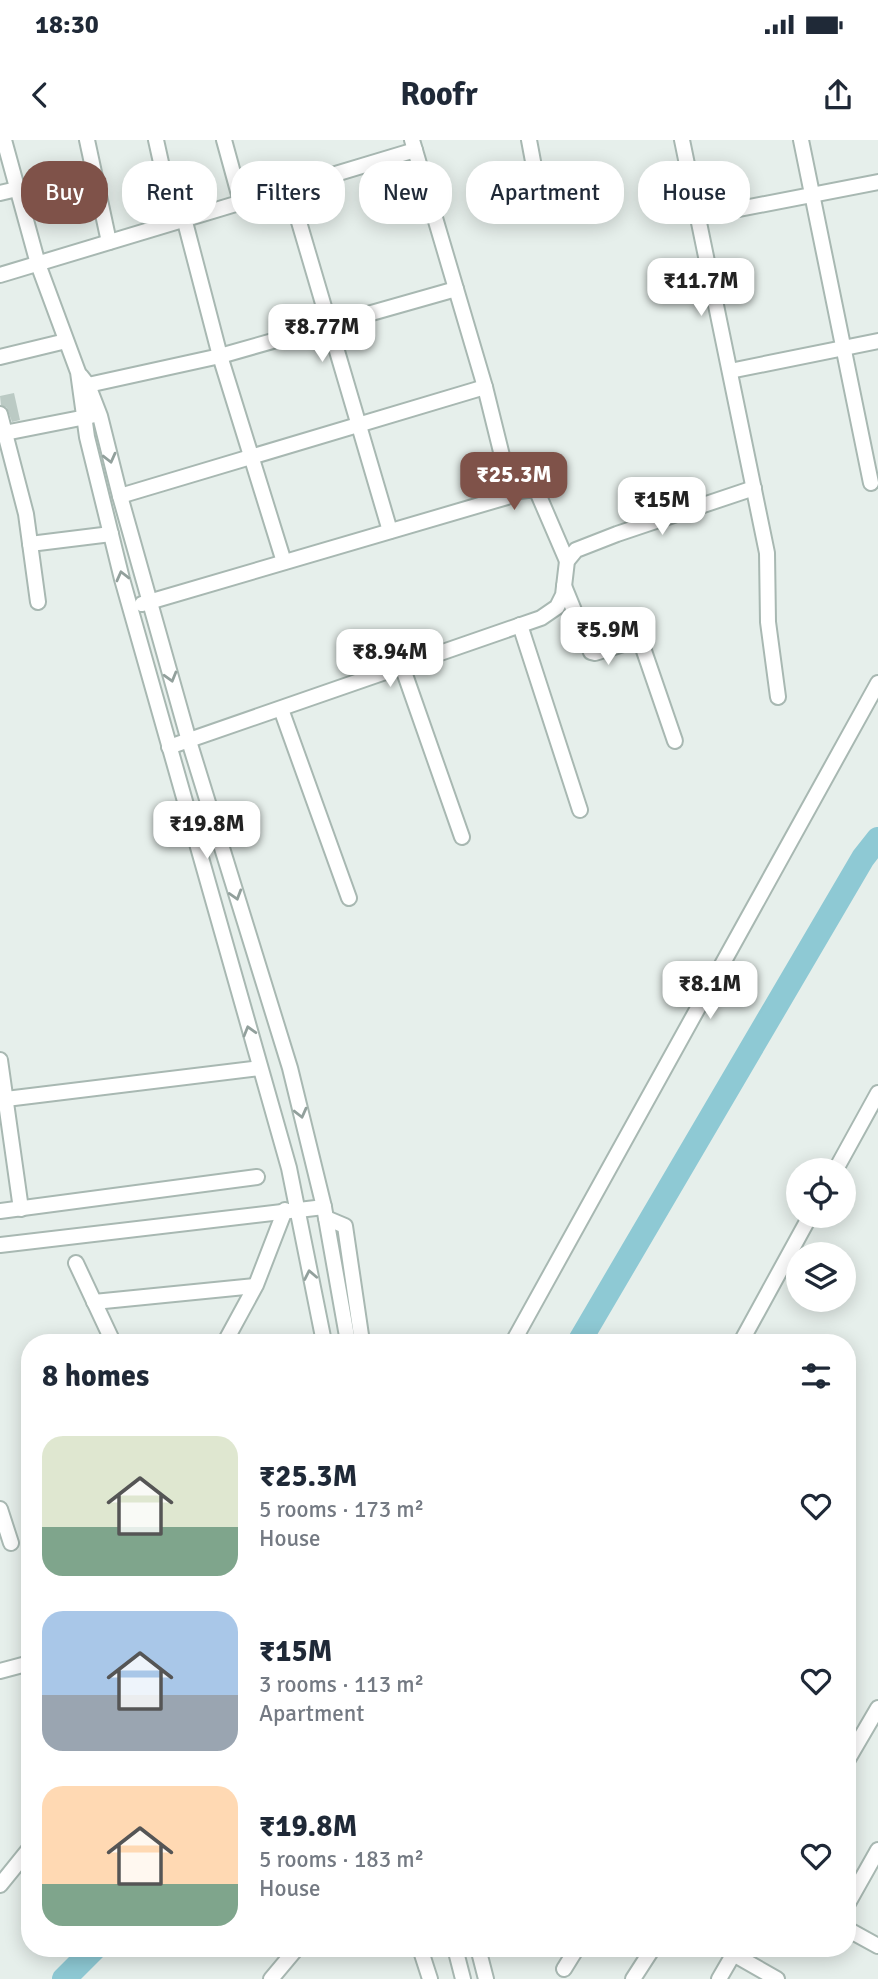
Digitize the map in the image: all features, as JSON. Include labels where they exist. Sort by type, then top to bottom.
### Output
[{"type":"street","points":[[4,140],[38,264],[78,372],[83,417],[111,534],[260,1068],[322,1334]]},
{"type":"street","points":[[87,140],[109,242]]},
{"type":"street","points":[[156,140],[162,161]]},
{"type":"street","points":[[224,140],[231,166]]},
{"type":"street","points":[[529,140],[533,161]]},
{"type":"street","points":[[682,140],[686,161]]},
{"type":"street","points":[[801,140],[871,483]]},
{"type":"street","points":[[345,169],[414,145],[485,387],[511,492]]},
{"type":"street","points":[[750,207],[878,182]]},
{"type":"street","points":[[0,193],[17,189]]},
{"type":"street","points":[[0,275],[166,224]]},
{"type":"street","points":[[180,224],[284,562]]},
{"type":"street","points":[[300,224],[390,531]]},
{"type":"street","points":[[699,224],[767,553],[768,622],[778,697]]},
{"type":"street","points":[[88,385],[220,356],[456,289]]},
{"type":"street","points":[[0,357],[66,341]]},
{"type":"street","points":[[730,371],[878,341]]},
{"type":"street","points":[[78,372],[88,385],[100,416],[189,741],[289,1068],[325,1212],[347,1334]]},
{"type":"street","points":[[120,496],[485,387]]},
{"type":"street","points":[[0,414],[2,433],[26,514],[38,601]]},
{"type":"street","points":[[2,433],[100,416]]},
{"type":"street","points":[[567,561],[576,550],[754,488]]},
{"type":"street","points":[[130,607],[507,496],[511,492],[536,489],[567,561],[563,595],[557,607],[541,618],[169,747]]},
{"type":"street","points":[[30,544],[111,534]]},
{"type":"street","points":[[564,584],[591,652],[633,641],[642,645],[675,741]]},
{"type":"street","points":[[520,625],[580,810]]},
{"type":"street","points":[[402,666],[462,837]]},
{"type":"street","points":[[517,1334],[878,683]]},
{"type":"street","points":[[281,709],[349,898]]},
{"type":"street","points":[[0,1060],[21,1209]]},
{"type":"street","points":[[6,1099],[260,1068]]},
{"type":"street","points":[[842,1158],[878,1093]]},
{"type":"street","points":[[0,1212],[257,1177]]},
{"type":"street","points":[[229,1334],[291,1210]]},
{"type":"street","points":[[0,1245],[291,1210],[325,1212],[345,1226],[361,1334]]},
{"type":"street","points":[[745,1334],[803,1228]]},
{"type":"street","points":[[76,1264],[109,1334]]},
{"type":"street","points":[[94,1302],[255,1286]]},
{"type":"street","points":[[0,1509],[11,1543]]},
{"type":"street","points":[[0,1671],[21,1665]]},
{"type":"street","points":[[856,1746],[878,1708]]},
{"type":"street","points":[[856,1889],[878,1850]]},
{"type":"street","points":[[0,1885],[21,1859]]},
{"type":"street","points":[[856,1934],[878,1947]]},
{"type":"street","points":[[271,1979],[289,1957]]},
{"type":"street","points":[[423,1957],[430,1979]]},
{"type":"street","points":[[457,1957],[463,1979]]},
{"type":"street","points":[[480,1957],[486,1979]]},
{"type":"street","points":[[564,1969],[571,1957]]},
{"type":"street","points":[[633,1979],[647,1957]]},
{"type":"street","points":[[719,1979],[732,1957]]},
{"type":"street","points":[[744,1957],[777,1979]]},
{"type":"building","points":[[14,393],[20,420],[12,422],[7,408],[1,405],[0,396]]},
{"type":"waterway","points":[[584,1334],[863,858],[878,839]]},
{"type":"waterway","points":[[64,1979],[86,1957]]}]
